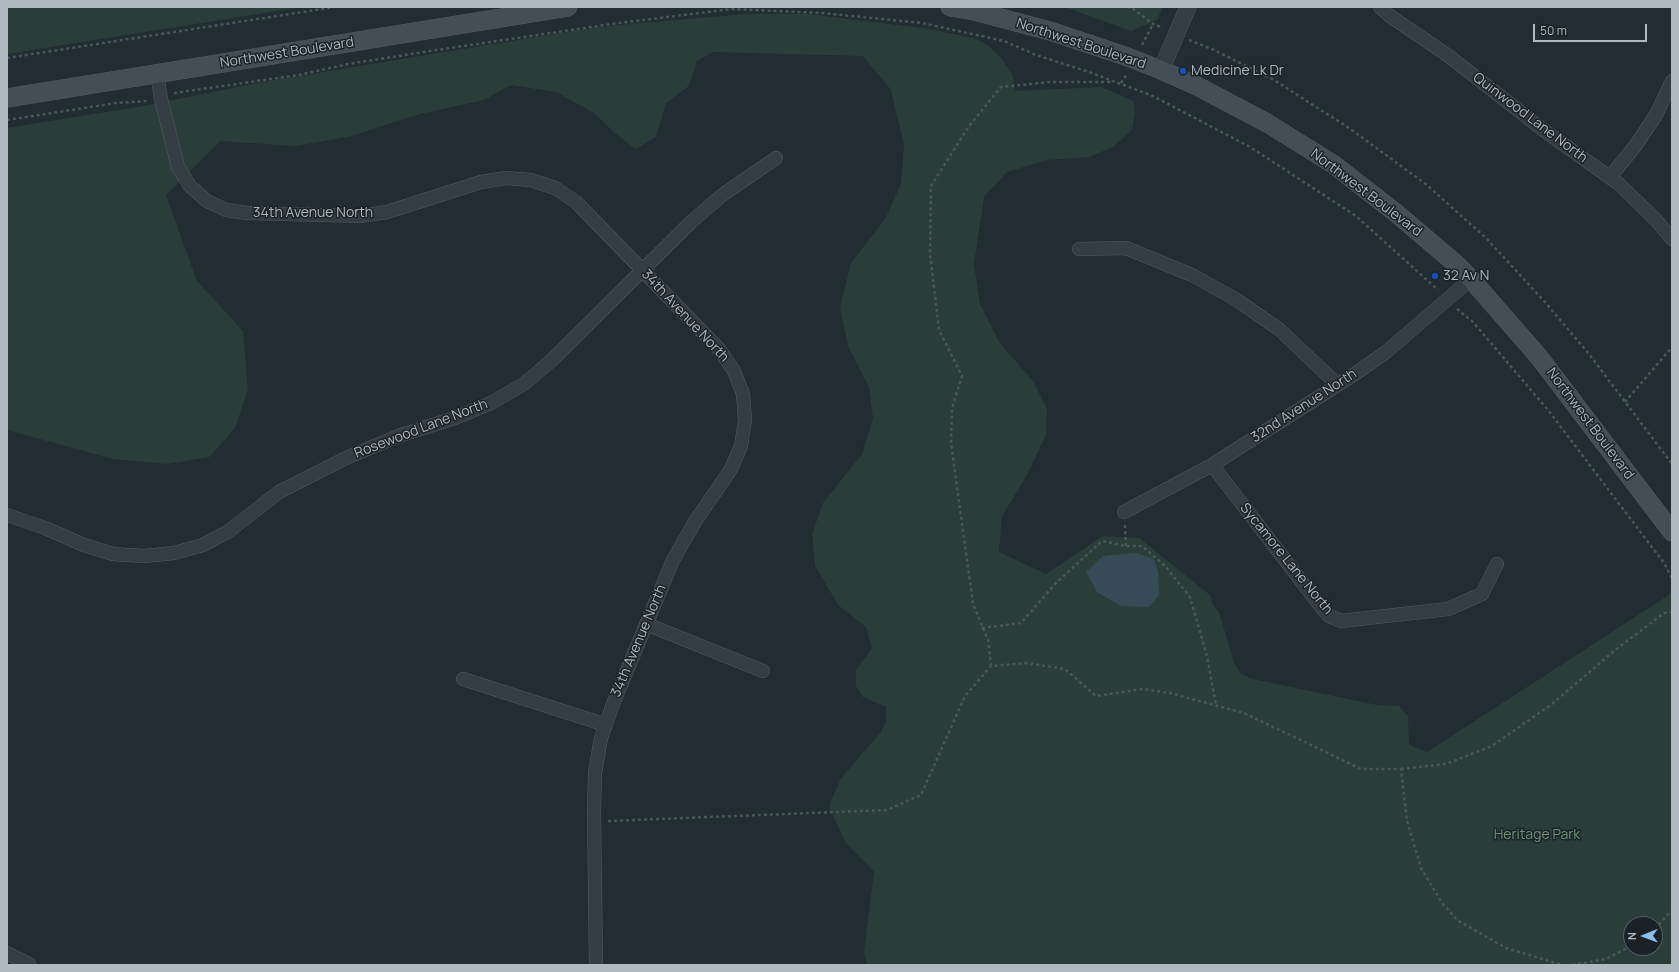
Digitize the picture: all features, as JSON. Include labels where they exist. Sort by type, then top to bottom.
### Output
[{"type":"main road","name":"Northwest Boulevard","points":[[7,98],[568,7]]},
{"type":"main road","name":"Northwest Boulevard","points":[[950,7],[974,11],[1050,31],[1125,56],[1161,70],[1197,86],[1267,123],[1333,164],[1396,213],[1456,264],[1470,279],[1539,357],[1672,532]]},
{"type":"street","points":[[1161,70],[1188,7]]},
{"type":"street","name":"Quinwood Lane North","points":[[1380,7],[1390,16],[1450,57],[1542,129],[1610,177],[1656,220],[1672,239]]},
{"type":"street","name":"34th Avenue North","points":[[157,74],[161,99],[178,167],[190,186],[207,200],[226,210],[247,214],[360,216],[393,211],[481,182],[506,178],[531,180],[555,188],[576,202],[719,349],[734,370],[743,394],[745,420],[741,446],[731,469],[696,520],[673,560],[601,738],[595,773],[594,822],[596,965]]},
{"type":"street","points":[[1610,177],[1636,146],[1656,115],[1672,81]]},
{"type":"street","name":"Rosewood Lane North","points":[[7,515],[45,528],[84,545],[113,554],[144,556],[174,553],[202,545],[229,531],[280,492],[348,457],[401,435],[455,418],[491,404],[524,384],[553,359],[691,222],[721,196],[776,158]]},
{"type":"street","points":[[1079,249],[1126,248],[1192,275],[1237,300],[1280,330],[1338,385]]},
{"type":"street","name":"32nd Avenue North","points":[[1124,512],[1212,465],[1338,385],[1386,352],[1470,279]]},
{"type":"street","name":"Sycamore Lane North","points":[[1212,465],[1322,608],[1330,616],[1341,621],[1448,609],[1482,594],[1497,564]]},
{"type":"street","points":[[646,624],[763,671]]},
{"type":"street","points":[[463,679],[606,724]]},
{"type":"street","points":[[7,953],[29,964]]},
{"type":"path","points":[[7,58],[335,7]]},
{"type":"path","points":[[1127,7],[1132,7],[1153,24]]},
{"type":"path","points":[[7,120],[116,103],[161,99],[176,92],[299,75],[348,64],[430,51],[611,24],[732,9],[822,13],[886,19],[952,28],[1004,41],[1036,56],[1089,72],[1112,82]]},
{"type":"path","points":[[1193,42],[1214,50],[1274,80],[1348,128],[1427,185],[1486,238],[1544,301],[1589,354],[1672,464]]},
{"type":"path","points":[[991,666],[988,640],[973,604],[951,443],[952,408],[962,376],[939,330],[930,254],[931,186],[969,126],[1001,87],[1050,82],[1121,83]]},
{"type":"path","points":[[1625,402],[1672,347]]},
{"type":"path","points":[[1124,512],[1126,546]]},
{"type":"path","points":[[982,628],[1021,624],[1055,584],[1102,541],[1126,546],[1142,546],[1165,566],[1190,597],[1207,656],[1216,705]]},
{"type":"path","points":[[594,822],[888,810],[921,795],[965,696],[991,666],[1026,663],[1065,669],[1096,696],[1143,689],[1170,693],[1244,713],[1361,769],[1401,769],[1446,764],[1492,746],[1552,704],[1614,651],[1664,613],[1672,612]]},
{"type":"path","points":[[1401,769],[1407,821],[1421,868],[1442,903],[1457,920],[1506,948],[1562,965]]},
{"type":"path","points":[[1663,920],[1672,910]]},
{"type":"path","points":[[1572,965],[1606,959],[1623,950]]},
{"type":"green space","points":[[7,7],[302,7],[7,54]]},
{"type":"green space","points":[[1065,7],[1163,7],[1157,20],[1131,31]]},
{"type":"green space","name":"Heritage Park","points":[[745,14],[808,14],[930,29],[977,39],[989,46],[1003,60],[1013,76],[1015,91],[1101,87],[1134,101],[1135,113],[1132,130],[1113,147],[1089,157],[1047,160],[1007,172],[984,197],[974,264],[980,304],[999,342],[1033,381],[1047,409],[1046,435],[1027,475],[1002,516],[999,552],[1046,574],[1103,536],[1139,538],[1210,595],[1213,605],[1219,612],[1235,665],[1241,674],[1253,679],[1377,705],[1399,706],[1408,716],[1409,745],[1427,752],[1672,593],[1672,965],[867,965],[864,951],[874,872],[845,842],[829,806],[841,778],[881,732],[886,721],[886,707],[863,697],[856,686],[856,670],[872,648],[866,627],[838,605],[815,565],[812,534],[823,503],[862,454],[873,419],[869,387],[848,346],[840,307],[851,263],[885,219],[901,184],[904,145],[891,90],[863,56],[713,52],[697,61],[689,86],[666,103],[656,137],[636,149],[617,135],[594,113],[556,92],[511,85],[484,100],[420,114],[348,137],[295,146],[220,141],[166,195],[197,281],[243,331],[248,390],[235,428],[209,457],[167,464],[113,459],[7,430],[7,128],[143,106],[257,83],[596,27]]},
{"type":"water","points":[[1136,553],[1154,559],[1158,572],[1159,595],[1149,607],[1121,606],[1097,592],[1086,572],[1103,556]]},
{"type":"place","name":"Medicine Lk Dr","points":[[1183,71]]},
{"type":"place","name":"32 Av N","points":[[1435,276]]}]
